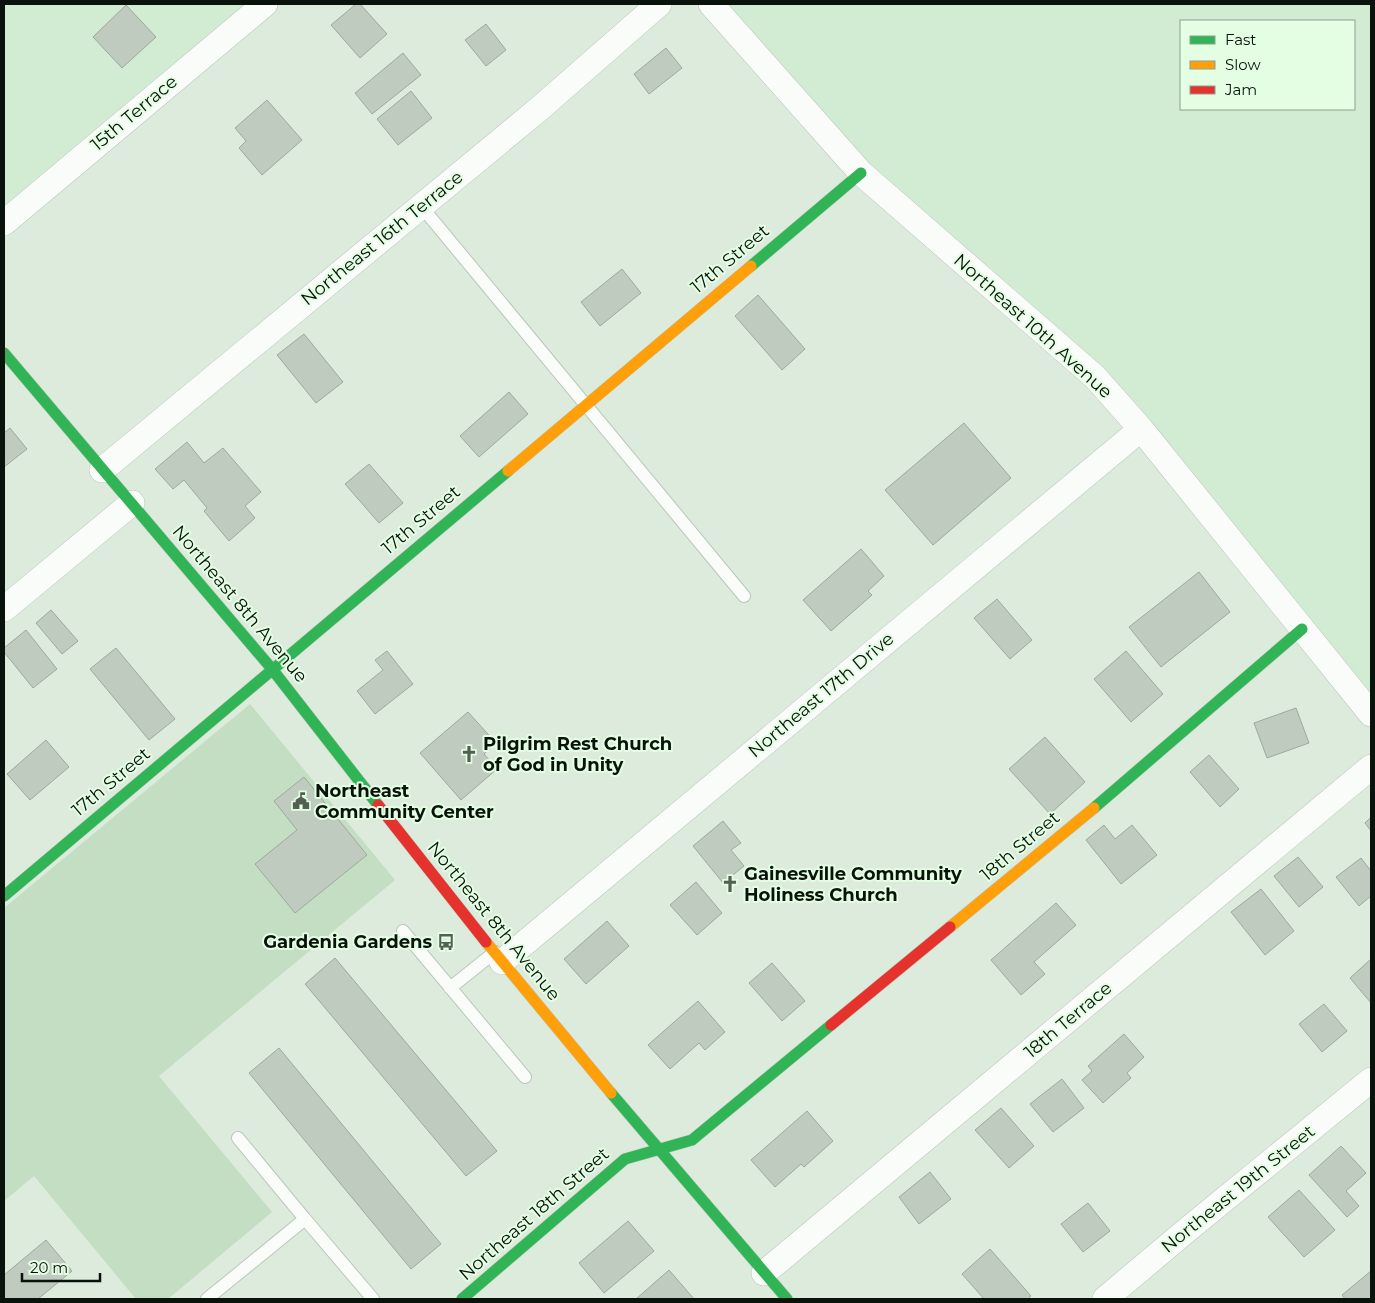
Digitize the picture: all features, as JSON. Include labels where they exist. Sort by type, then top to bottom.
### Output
[{"type":"street","name":"15th Terrace","points":[[4,223],[265,4]]},
{"type":"street","name":"Northeast 16th Terrace","points":[[102,470],[538,109],[659,4]]},
{"type":"street","name":"Northeast 10th Avenue","points":[[711,4],[861,173],[1095,377],[1141,429],[1371,714]]},
{"type":"street","name":"17th Street","points":[[4,896],[861,173]]},
{"type":"street","name":"Northeast 8th Avenue","points":[[4,353],[272,668],[499,957],[658,1149],[787,1299]]},
{"type":"street","name":"Northeast 17th Drive","points":[[499,957],[1141,429]]},
{"type":"street","points":[[4,608],[132,503]]},
{"type":"street","name":"18th Street","points":[[658,1149],[692,1140],[1122,785],[1302,629]]},
{"type":"street","name":"18th Terrace","points":[[764,1273],[1371,767]]},
{"type":"street","name":"Northeast 19th Street","points":[[1105,1299],[1186,1230],[1371,1080]]},
{"type":"street","name":"Northeast 18th Street","points":[[462,1299],[625,1159],[658,1149]]},
{"type":"lane","points":[[421,206],[744,596]]},
{"type":"lane","points":[[403,931],[525,1077]]},
{"type":"lane","points":[[450,988],[499,957]]},
{"type":"lane","points":[[238,1138],[373,1299]]},
{"type":"lane","points":[[207,1299],[306,1219]]},
{"type":"shaded area","points":[[4,4],[259,4],[4,218]]},
{"type":"shaded area","points":[[725,4],[1371,4],[1371,695],[1030,307],[851,147]]},
{"type":"shaded area","points":[[250,704],[395,880],[159,1076],[272,1212],[168,1299],[136,1299],[34,1176],[4,1201],[4,908]]},
{"type":"building","points":[[356,4],[360,4],[387,34],[360,58],[331,25]]},
{"type":"building","points":[[126,5],[156,37],[122,68],[93,37]]},
{"type":"building","points":[[486,24],[506,50],[486,66],[465,40]]},
{"type":"building","points":[[666,48],[682,68],[649,94],[634,74]]},
{"type":"building","points":[[403,53],[421,75],[372,114],[355,93]]},
{"type":"building","points":[[411,91],[432,118],[398,145],[377,119]]},
{"type":"building","points":[[267,100],[302,140],[262,175],[239,148],[246,141],[235,128]]},
{"type":"building","points":[[622,269],[641,293],[600,326],[581,302]]},
{"type":"building","points":[[758,295],[805,349],[782,370],[735,316]]},
{"type":"building","points":[[304,334],[343,382],[316,403],[277,355]]},
{"type":"building","points":[[509,392],[528,414],[479,457],[460,436]]},
{"type":"building","points":[[964,423],[1011,478],[933,545],[885,490]]},
{"type":"building","points":[[10,428],[27,449],[4,467],[4,433]]},
{"type":"building","points":[[187,442],[204,463],[223,448],[261,492],[245,506],[255,518],[229,541],[204,511],[207,508],[184,480],[173,489],[155,469]]},
{"type":"building","points":[[369,464],[403,503],[379,523],[345,484]]},
{"type":"building","points":[[861,549],[884,576],[868,591],[872,595],[831,631],[803,600]]},
{"type":"building","points":[[1199,572],[1230,612],[1161,667],[1129,627]]},
{"type":"building","points":[[997,599],[1032,640],[1010,659],[974,618]]},
{"type":"building","points":[[51,610],[78,641],[62,654],[36,623]]},
{"type":"building","points":[[26,630],[57,669],[33,688],[4,652],[4,648]]},
{"type":"building","points":[[116,648],[175,719],[149,740],[90,669]]},
{"type":"building","points":[[387,651],[413,684],[375,714],[357,691],[383,670],[375,660]]},
{"type":"building","points":[[1126,651],[1163,694],[1131,722],[1094,679]]},
{"type":"building","points":[[1296,708],[1309,743],[1267,758],[1254,723]]},
{"type":"building","points":[[468,712],[496,743],[484,754],[497,769],[461,800],[420,753]]},
{"type":"building","points":[[1045,737],[1085,782],[1050,814],[1009,769]]},
{"type":"building","points":[[46,740],[69,767],[30,800],[7,774]]},
{"type":"building","points":[[1209,755],[1239,789],[1220,807],[1190,772]]},
{"type":"building","points":[[304,777],[367,855],[295,913],[255,864],[297,830],[274,801]]},
{"type":"building","points":[[1371,817],[1371,831],[1365,823]]},
{"type":"building","points":[[723,821],[741,843],[731,850],[744,866],[723,883],[693,846]]},
{"type":"building","points":[[1104,825],[1115,839],[1132,825],[1157,855],[1121,884],[1086,840]]},
{"type":"building","points":[[1298,857],[1323,887],[1299,907],[1274,876]]},
{"type":"building","points":[[1361,858],[1371,871],[1371,896],[1359,906],[1336,877]]},
{"type":"building","points":[[696,882],[722,913],[697,935],[670,905]]},
{"type":"building","points":[[1261,889],[1294,931],[1265,955],[1231,912]]},
{"type":"building","points":[[1056,903],[1076,925],[1034,962],[1045,974],[1021,995],[991,960]]},
{"type":"building","points":[[607,921],[629,946],[586,984],[564,959]]},
{"type":"building","points":[[335,958],[497,1151],[466,1176],[305,984]]},
{"type":"building","points":[[1371,959],[1371,1003],[1350,978]]},
{"type":"building","points":[[772,963],[805,1001],[782,1021],[749,983]]},
{"type":"building","points":[[698,1001],[725,1032],[705,1050],[699,1043],[670,1069],[648,1045]]},
{"type":"building","points":[[1324,1004],[1347,1031],[1322,1052],[1299,1024]]},
{"type":"building","points":[[1124,1034],[1144,1057],[1127,1073],[1131,1078],[1103,1103],[1082,1080],[1092,1071],[1088,1066]]},
{"type":"building","points":[[279,1048],[441,1244],[411,1269],[249,1073]]},
{"type":"building","points":[[1062,1079],[1084,1108],[1053,1132],[1030,1104]]},
{"type":"building","points":[[1001,1108],[1034,1146],[1009,1168],[975,1130]]},
{"type":"building","points":[[807,1111],[833,1141],[804,1167],[801,1164],[775,1187],[751,1160]]},
{"type":"building","points":[[1341,1146],[1366,1173],[1346,1191],[1359,1206],[1347,1217],[1309,1175]]},
{"type":"building","points":[[930,1172],[951,1199],[919,1224],[899,1197]]},
{"type":"building","points":[[1299,1190],[1335,1230],[1304,1257],[1268,1217]]},
{"type":"building","points":[[1088,1203],[1110,1231],[1083,1252],[1061,1224]]},
{"type":"building","points":[[628,1221],[654,1251],[604,1293],[579,1263]]},
{"type":"building","points":[[46,1240],[72,1271],[38,1299],[4,1299],[4,1275]]},
{"type":"building","points":[[990,1249],[1031,1296],[1028,1299],[984,1299],[962,1274]]},
{"type":"building","points":[[669,1270],[694,1299],[636,1299]]},
{"type":"building","points":[[1371,1271],[1371,1299],[1345,1299],[1342,1295]]},
{"type":"traffic: fast","points":[[751,266],[861,173]]},
{"type":"traffic: fast","points":[[4,353],[272,669],[378,805]]},
{"type":"traffic: fast","points":[[4,896],[508,471]]},
{"type":"traffic: fast","points":[[1094,808],[1302,629]]},
{"type":"traffic: fast","points":[[462,1299],[625,1159],[692,1140],[831,1025]]},
{"type":"traffic: fast","points":[[611,1093],[787,1299]]},
{"type":"traffic: slow","points":[[508,471],[751,266]]},
{"type":"traffic: slow","points":[[950,927],[1094,808]]},
{"type":"traffic: slow","points":[[486,942],[611,1093]]},
{"type":"traffic: jam","points":[[378,805],[486,942]]},
{"type":"traffic: jam","points":[[831,1025],[950,927]]},
{"type":"place","name":"Pilgrim Rest Church of God in Unity","points":[[469,754]]},
{"type":"place","name":"Northeast Community Center","points":[[301,801]]},
{"type":"place","name":"Gainesville Community Holiness Church","points":[[730,884]]},
{"type":"place","name":"Gardenia Gardens","points":[[446,942]]}]
